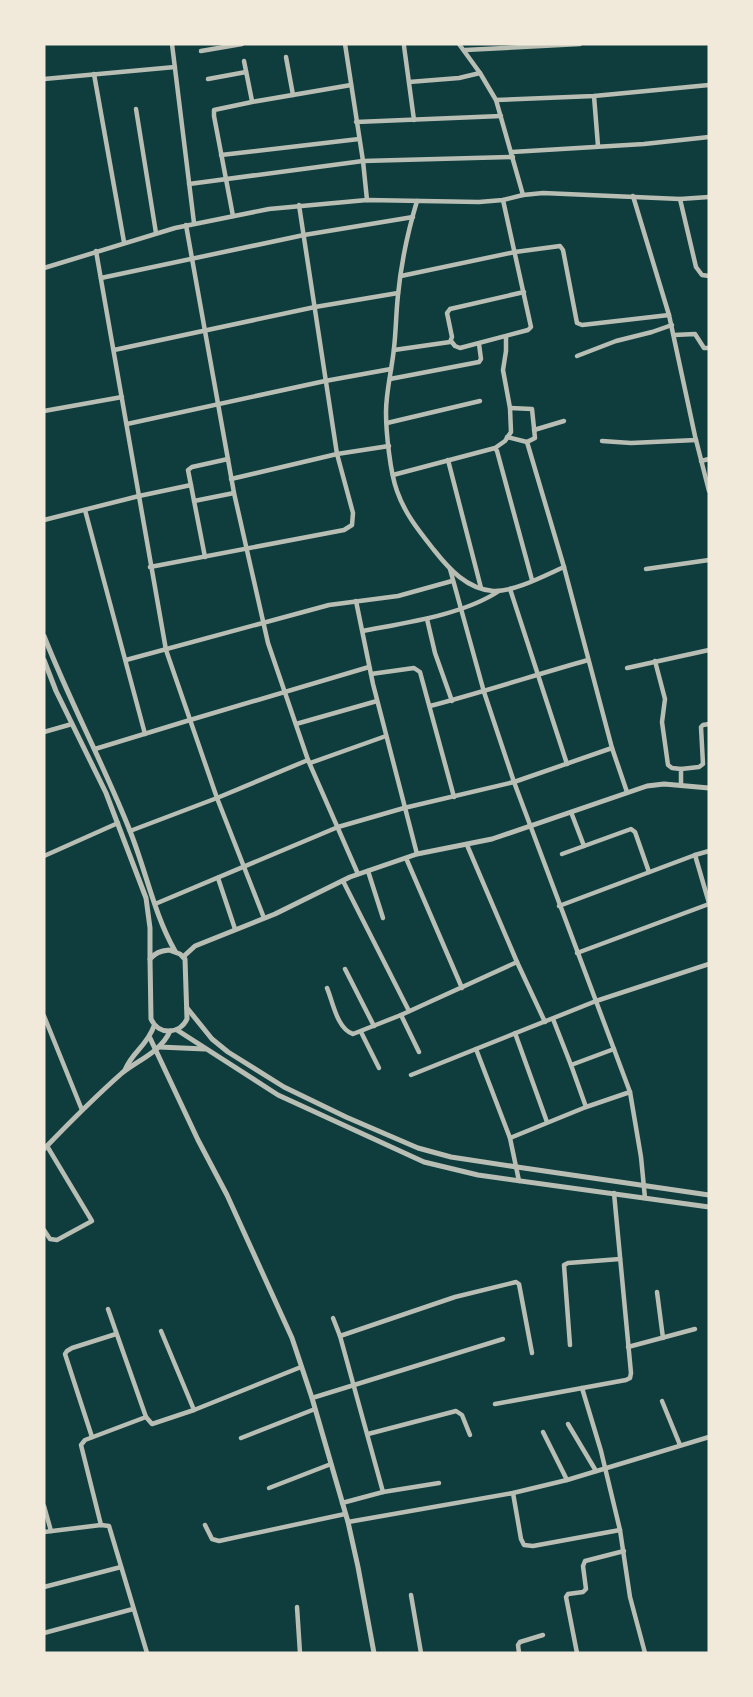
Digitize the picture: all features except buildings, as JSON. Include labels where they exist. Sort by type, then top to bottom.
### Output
[{"type":"street","points":[[172,44],[194,224]]},
{"type":"street","points":[[201,51],[242,44]]},
{"type":"street","points":[[345,44],[367,200]]},
{"type":"street","points":[[459,44],[496,100],[523,195]]},
{"type":"street","points":[[464,50],[580,44]]},
{"type":"street","points":[[404,46],[414,120]]},
{"type":"street","points":[[286,57],[293,95]]},
{"type":"street","points":[[244,61],[252,102]]},
{"type":"street","points":[[44,79],[175,67]]},
{"type":"street","points":[[208,79],[246,72]]},
{"type":"street","points":[[410,82],[459,78],[480,73]]},
{"type":"street","points":[[94,74],[124,243]]},
{"type":"street","points":[[233,216],[214,110],[352,85]]},
{"type":"street","points":[[496,100],[594,96],[709,85]]},
{"type":"street","points":[[594,96],[598,146]]},
{"type":"street","points":[[136,109],[156,233]]},
{"type":"street","points":[[356,121],[501,116]]},
{"type":"street","points":[[189,184],[363,162],[512,154],[709,136]]},
{"type":"street","points":[[221,155],[359,139]]},
{"type":"street","points":[[44,268],[186,225],[299,205],[367,200],[503,200],[523,195],[555,193],[680,199],[709,197]]},
{"type":"street","points":[[633,196],[670,315],[709,491]]},
{"type":"street","points":[[680,199],[696,267],[702,275],[709,276]]},
{"type":"street","points":[[503,200],[524,292],[531,327],[506,337],[460,348],[451,341],[447,313],[450,309],[524,292]]},
{"type":"street","points":[[417,201],[398,293],[386,412],[393,475],[408,518],[450,569],[481,588],[500,591]]},
{"type":"street","points":[[150,567],[344,530],[349,528],[353,520],[337,454],[299,205]]},
{"type":"street","points":[[101,278],[304,235],[413,217]]},
{"type":"street","points":[[186,225],[231,479],[268,643],[309,761],[358,874]]},
{"type":"street","points":[[401,276],[557,246],[562,247],[576,321],[579,324],[670,315]]},
{"type":"street","points":[[96,251],[166,650],[217,798],[264,918]]},
{"type":"street","points":[[114,350],[315,307],[398,293]]},
{"type":"street","points":[[577,356],[616,341],[672,325]]},
{"type":"street","points":[[674,335],[695,334],[704,348],[709,348]]},
{"type":"street","points":[[393,475],[495,449],[507,437],[511,432],[503,370],[506,337]]},
{"type":"street","points":[[394,350],[451,341]]},
{"type":"street","points":[[390,379],[479,362],[480,344]]},
{"type":"street","points":[[127,424],[391,369]]},
{"type":"street","points":[[44,411],[122,397]]},
{"type":"street","points":[[387,423],[480,401]]},
{"type":"street","points":[[507,437],[527,442],[536,438],[532,409],[509,408]]},
{"type":"street","points":[[534,430],[564,421]]},
{"type":"street","points":[[603,441],[631,443],[696,440]]},
{"type":"street","points":[[527,442],[612,748],[627,792]]},
{"type":"street","points":[[231,479],[337,454],[389,446]]},
{"type":"street","points":[[495,449],[532,580]]},
{"type":"street","points":[[205,557],[188,472],[189,468],[228,459]]},
{"type":"street","points":[[701,461],[709,459]]},
{"type":"street","points":[[448,460],[481,588]]},
{"type":"street","points":[[44,520],[191,485]]},
{"type":"street","points":[[194,501],[234,493]]},
{"type":"street","points":[[85,510],[145,734]]},
{"type":"street","points":[[646,569],[709,560]]},
{"type":"street","points":[[363,631],[427,619],[564,568]]},
{"type":"street","points":[[450,569],[484,692],[514,782],[630,1092],[645,1198]]},
{"type":"street","points":[[126,660],[329,605],[398,596],[452,581]]},
{"type":"street","points":[[510,589],[567,764]]},
{"type":"street","points":[[356,601],[377,701],[417,854]]},
{"type":"street","points":[[427,619],[435,653],[452,701]]},
{"type":"street","points":[[44,636],[130,831],[165,934],[175,951],[185,959],[187,1018],[185,1024],[177,1030],[161,1030],[154,1026],[151,1019],[150,928],[146,898],[106,793],[44,660]]},
{"type":"street","points":[[627,668],[709,650]]},
{"type":"street","points":[[430,706],[589,660]]},
{"type":"street","points":[[655,662],[665,699],[662,722],[668,765],[681,769],[703,764],[701,727],[709,724]]},
{"type":"street","points":[[95,749],[369,667]]},
{"type":"street","points":[[371,674],[414,668],[419,670],[454,797]]},
{"type":"street","points":[[296,724],[377,701]]},
{"type":"street","points":[[44,732],[72,724]]},
{"type":"street","points":[[130,831],[309,761],[386,736]]},
{"type":"street","points":[[155,904],[338,827],[514,782],[612,748]]},
{"type":"street","points":[[681,769],[681,785]]},
{"type":"street","points":[[183,957],[195,946],[264,918],[358,874],[417,854],[467,845],[530,827],[647,786],[664,784],[709,788]]},
{"type":"street","points":[[571,812],[584,846]]},
{"type":"street","points":[[44,856],[118,823]]},
{"type":"street","points":[[562,854],[628,829],[634,830],[649,872]]},
{"type":"street","points":[[467,845],[545,1022]]},
{"type":"street","points":[[559,906],[709,851]]},
{"type":"street","points":[[577,953],[709,903],[695,855]]},
{"type":"street","points":[[406,858],[462,988]]},
{"type":"street","points":[[368,871],[383,918]]},
{"type":"street","points":[[218,878],[235,929]]},
{"type":"street","points":[[343,881],[409,1011]]},
{"type":"street","points":[[150,960],[160,951],[175,951]]},
{"type":"street","points":[[327,988],[345,1030],[353,1034],[517,962]]},
{"type":"street","points":[[411,1075],[596,1001],[709,964]]},
{"type":"street","points":[[345,969],[373,1026]]},
{"type":"street","points":[[187,1008],[212,1039],[284,1087],[418,1148],[442,1155],[709,1195]]},
{"type":"street","points":[[401,1015],[419,1052]]},
{"type":"street","points":[[44,1016],[82,1110]]},
{"type":"street","points":[[552,1019],[586,1107]]},
{"type":"street","points":[[125,1070],[131,1058],[150,1038],[154,1026]]},
{"type":"street","points":[[177,1030],[278,1095],[424,1162],[478,1175],[709,1207]]},
{"type":"street","points":[[44,1230],[50,1239],[57,1240],[92,1222],[45,1147],[125,1070],[157,1049],[170,1031]]},
{"type":"street","points":[[360,1032],[379,1068]]},
{"type":"street","points":[[515,1033],[547,1122]]},
{"type":"street","points":[[150,1038],[227,1195],[292,1338],[348,1522],[374,1653]]},
{"type":"street","points":[[157,1049],[208,1049]]},
{"type":"street","points":[[476,1049],[510,1138],[519,1181]]},
{"type":"street","points":[[571,1065],[614,1049]]},
{"type":"street","points":[[510,1138],[630,1092]]},
{"type":"street","points":[[495,1404],[628,1379],[631,1373],[614,1193]]},
{"type":"street","points":[[570,1345],[564,1265],[620,1259]]},
{"type":"street","points":[[340,1336],[455,1297],[516,1282],[519,1284],[532,1353]]},
{"type":"street","points":[[657,1292],[663,1338]]},
{"type":"street","points":[[108,1309],[146,1417],[152,1424],[301,1367]]},
{"type":"street","points":[[333,1318],[383,1492]]},
{"type":"street","points":[[628,1348],[695,1329]]},
{"type":"street","points":[[162,1331],[194,1410]]},
{"type":"street","points":[[92,1437],[65,1354],[72,1348],[117,1334]]},
{"type":"street","points":[[312,1398],[503,1339]]},
{"type":"street","points":[[582,1388],[620,1530],[630,1597],[645,1653]]},
{"type":"street","points":[[662,1401],[680,1445]]},
{"type":"street","points":[[241,1438],[315,1409]]},
{"type":"street","points":[[368,1434],[456,1411],[463,1415],[470,1435]]},
{"type":"street","points":[[102,1525],[81,1448],[83,1442],[146,1417]]},
{"type":"street","points":[[568,1424],[596,1471]]},
{"type":"street","points":[[543,1432],[566,1480]]},
{"type":"street","points":[[348,1522],[513,1493],[709,1437]]},
{"type":"street","points":[[269,1489],[331,1464]]},
{"type":"street","points":[[342,1503],[383,1492],[439,1483]]},
{"type":"street","points":[[513,1493],[524,1545],[533,1546],[620,1530]]},
{"type":"street","points":[[44,1506],[51,1531]]},
{"type":"street","points":[[205,1525],[212,1539],[219,1541],[345,1514]]},
{"type":"street","points":[[44,1532],[107,1525],[147,1653]]},
{"type":"street","points":[[577,1653],[566,1597],[586,1589],[583,1566],[585,1561],[624,1551]]},
{"type":"street","points":[[44,1587],[121,1567]]},
{"type":"street","points":[[411,1595],[421,1653]]},
{"type":"street","points":[[298,1607],[300,1653]]},
{"type":"street","points":[[44,1633],[133,1609]]},
{"type":"street","points":[[519,1653],[520,1642],[542,1635]]}]
